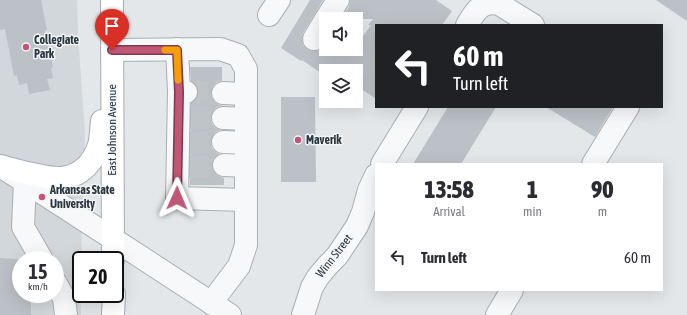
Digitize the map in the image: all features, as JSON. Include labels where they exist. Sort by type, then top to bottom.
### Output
[{"type":"main road","name":"East Johnson Avenue","points":[[112,0],[113,250]]},
{"type":"main road","points":[[0,166],[54,178],[66,178],[80,172],[89,164],[94,157],[98,146],[112,50]]},
{"type":"main road","points":[[113,315],[114,303]]},
{"type":"street","points":[[330,12],[338,0]]},
{"type":"street","points":[[468,24],[477,9],[493,3],[499,4],[531,24]]},
{"type":"street","points":[[314,39],[319,31]]},
{"type":"street","points":[[112,50],[220,49],[238,55],[246,69],[246,245],[239,266],[211,303]]},
{"type":"street","points":[[177,50],[183,92],[182,167],[177,198],[246,200]]},
{"type":"street","points":[[223,93],[246,94]]},
{"type":"street","points":[[383,163],[416,108]]},
{"type":"street","points":[[593,163],[627,108]]},
{"type":"street","points":[[223,118],[246,119]]},
{"type":"street","points":[[223,142],[246,143]]},
{"type":"street","points":[[224,165],[246,166]]},
{"type":"street","points":[[0,166],[80,217],[113,250],[211,303],[230,315]]},
{"type":"street","name":"Winn Street","points":[[303,315],[315,282],[328,264],[337,256],[357,226],[375,177]]},
{"type":"street","points":[[26,182],[23,227],[37,251]]},
{"type":"street","points":[[497,315],[511,291]]},
{"type":"street","points":[[64,298],[66,315]]},
{"type":"shaded area","name":"Arkansas State University","points":[[0,0],[77,0],[85,134],[81,251],[72,251],[72,303],[81,303],[81,315],[0,315]]},
{"type":"building","name":"Collegiate Park","points":[[0,0],[41,0],[47,30],[45,30],[53,67],[51,68],[53,78],[47,79],[50,90],[29,94],[27,83],[19,85],[17,75],[14,76],[5,29],[0,30]]},
{"type":"building","points":[[310,0],[323,0],[303,33],[303,45],[307,49],[313,51],[319,50],[319,56],[363,56],[363,36],[371,25],[368,25],[373,19],[363,19],[363,12],[346,12],[349,7],[350,0],[436,0],[452,11],[443,24],[375,24],[375,98],[363,90],[363,64],[319,64],[318,71],[302,60],[301,61],[281,48]]},
{"type":"building","points":[[656,0],[687,0],[687,21]]},
{"type":"building","points":[[190,67],[222,67],[222,81],[217,82],[213,86],[211,93],[212,98],[216,103],[223,106],[217,107],[213,111],[211,117],[212,124],[221,130],[217,131],[213,135],[211,142],[212,148],[219,154],[213,159],[213,170],[217,175],[224,178],[224,185],[190,185],[191,103],[197,99],[198,92],[197,85],[191,81]]},
{"type":"building","name":"Maverik","points":[[281,97],[315,97],[316,182],[281,182]]},
{"type":"building","points":[[447,108],[495,108],[462,163],[414,163]]},
{"type":"building","points":[[548,108],[612,108],[595,137]]},
{"type":"building","points":[[0,258],[12,259],[12,303],[30,303],[31,315],[0,315]]},
{"type":"tunnel","points":[[186,92],[223,93]]},
{"type":"tunnel","points":[[187,118],[223,118]]},
{"type":"tunnel","points":[[187,143],[223,142]]},
{"type":"tunnel","points":[[187,167],[224,165]]},
{"type":"slow traffic","points":[[165,50],[177,50],[178,80]]},
{"type":"place","name":"Collegiate Park","points":[[26,47]]},
{"type":"place","name":"Maverik","points":[[298,140]]},
{"type":"place","name":"Arkansas State University","points":[[42,197]]},
{"type":"route","points":[[112,50],[177,50],[179,92],[177,198]]}]
